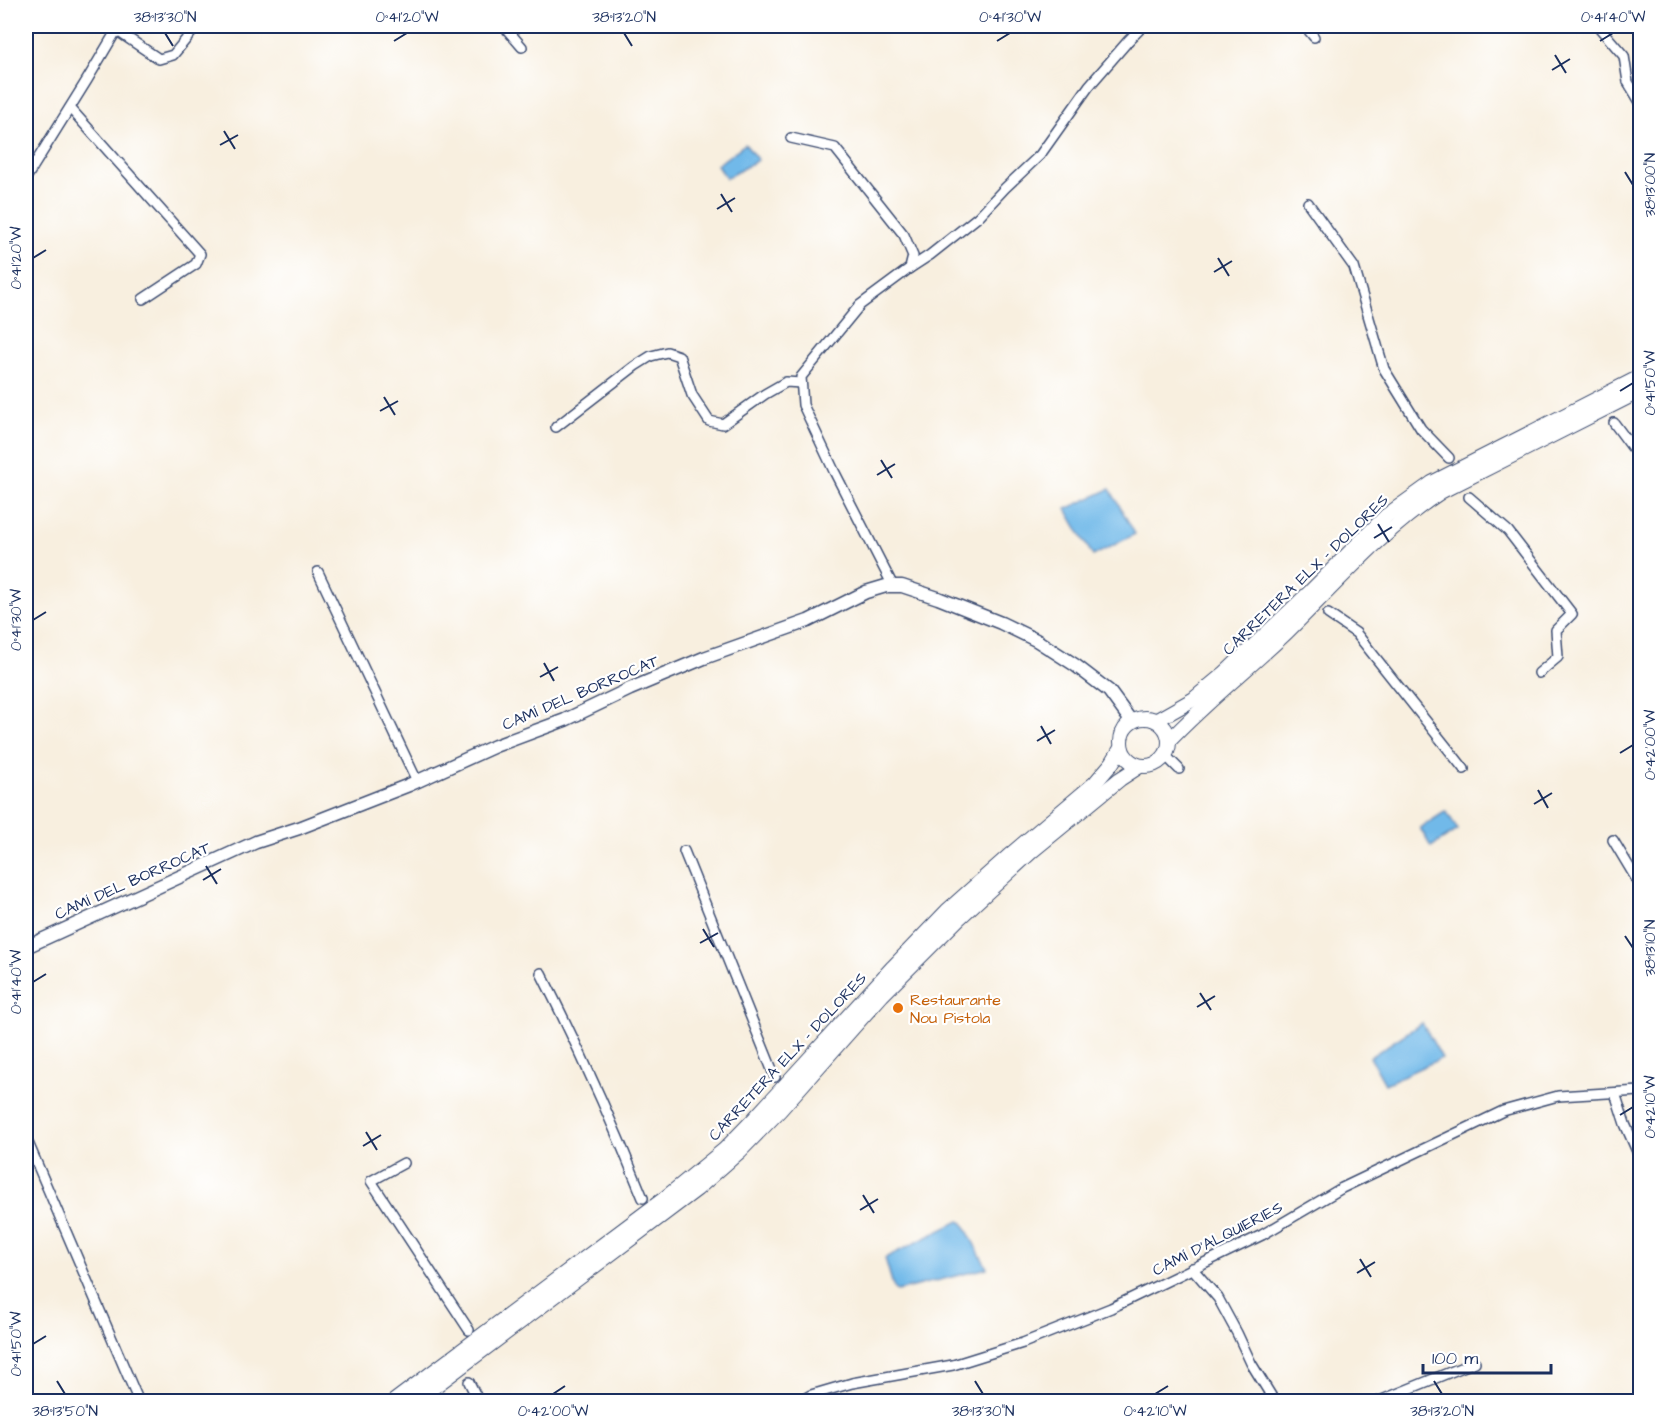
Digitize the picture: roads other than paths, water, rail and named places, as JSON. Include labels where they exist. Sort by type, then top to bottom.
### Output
[{"type":"main road","name":"CARRETERA ELX - DOLORES","points":[[1157,720],[1194,699],[1224,674],[1386,516],[1404,502],[1432,483],[1462,467],[1641,377]]},
{"type":"main road","name":"CARRETERA ELX - DOLORES","points":[[1169,741],[1287,632],[1385,534],[1416,508],[1442,491],[1641,391]]},
{"type":"main road","points":[[1146,717],[1157,720],[1166,729],[1169,741],[1165,755],[1155,764],[1140,766],[1129,760],[1121,748],[1120,739],[1123,730],[1131,721],[1146,717]]},
{"type":"main road","name":"CARRETERA ELX - DOLORES","points":[[393,1401],[664,1199],[724,1150],[947,912],[1036,832],[1095,783],[1121,748]]},
{"type":"main road","name":"CARRETERA ELX - DOLORES","points":[[414,1401],[697,1189],[740,1151],[780,1110],[882,994],[958,918],[1040,844],[1120,779],[1140,766]]},
{"type":"street","points":[[26,178],[117,28],[159,59],[173,55],[197,26]]},
{"type":"street","points":[[504,26],[522,47]]},
{"type":"street","points":[[1305,26],[1314,37]]},
{"type":"street","points":[[1598,26],[1624,56],[1628,82],[1641,102]]},
{"type":"street","points":[[893,586],[803,405],[801,377],[860,305],[978,217],[1040,155],[1089,86],[1140,27]]},
{"type":"street","points":[[70,108],[200,254],[196,264],[143,299]]},
{"type":"street","points":[[791,138],[835,148],[904,235],[913,256],[910,268]]},
{"type":"street","points":[[1308,203],[1354,267],[1384,369],[1422,429],[1449,458]]},
{"type":"street","points":[[556,427],[635,366],[651,356],[667,352],[679,356],[692,395],[709,421],[723,424],[786,382],[801,383]]},
{"type":"street","points":[[1614,423],[1641,458]]},
{"type":"street","points":[[1469,497],[1508,531],[1572,614],[1556,630],[1558,657],[1539,673]]},
{"type":"street","points":[[318,572],[417,781]]},
{"type":"street","name":"CAMÍ DEL BORROCAT","points":[[26,947],[256,842],[299,828],[417,781],[495,746],[565,720],[630,689],[704,658],[808,621],[866,592],[886,586],[902,586],[938,598],[1001,623],[1036,640],[1075,665],[1109,691],[1131,721]]},
{"type":"street","points":[[1328,614],[1356,633],[1464,769]]},
{"type":"street","points":[[1165,755],[1179,769]]},
{"type":"street","points":[[1613,840],[1641,885]]},
{"type":"street","points":[[684,851],[775,1077]]},
{"type":"street","points":[[541,972],[607,1109],[643,1198]]},
{"type":"street","name":"CAMÍ D'ALQUIERIES","points":[[799,1401],[811,1395],[852,1383],[953,1365],[1023,1343],[1111,1308],[1262,1235],[1342,1188],[1503,1111],[1558,1096],[1641,1091]]},
{"type":"street","points":[[1614,1092],[1625,1124],[1641,1158]]},
{"type":"street","points":[[26,1138],[139,1401]]},
{"type":"street","points":[[404,1163],[371,1181],[469,1330]]},
{"type":"street","points":[[1192,1268],[1218,1298],[1242,1341],[1251,1364],[1275,1401]]},
{"type":"street","points":[[1377,1401],[1475,1362]]},
{"type":"street","points":[[469,1382],[479,1401]]},
{"type":"water","points":[[745,144],[758,160],[726,178],[717,165]]},
{"type":"water","points":[[1110,489],[1135,534],[1093,556],[1066,509]]},
{"type":"water","points":[[1446,811],[1458,830],[1431,847],[1420,828]]},
{"type":"water","points":[[1422,1023],[1442,1058],[1385,1084],[1370,1057]]},
{"type":"water","points":[[959,1221],[963,1223],[987,1268],[897,1291],[894,1289],[885,1258]]},
{"type":"place","name":"Restaurante Nou Pistola","points":[[898,1008]]}]
